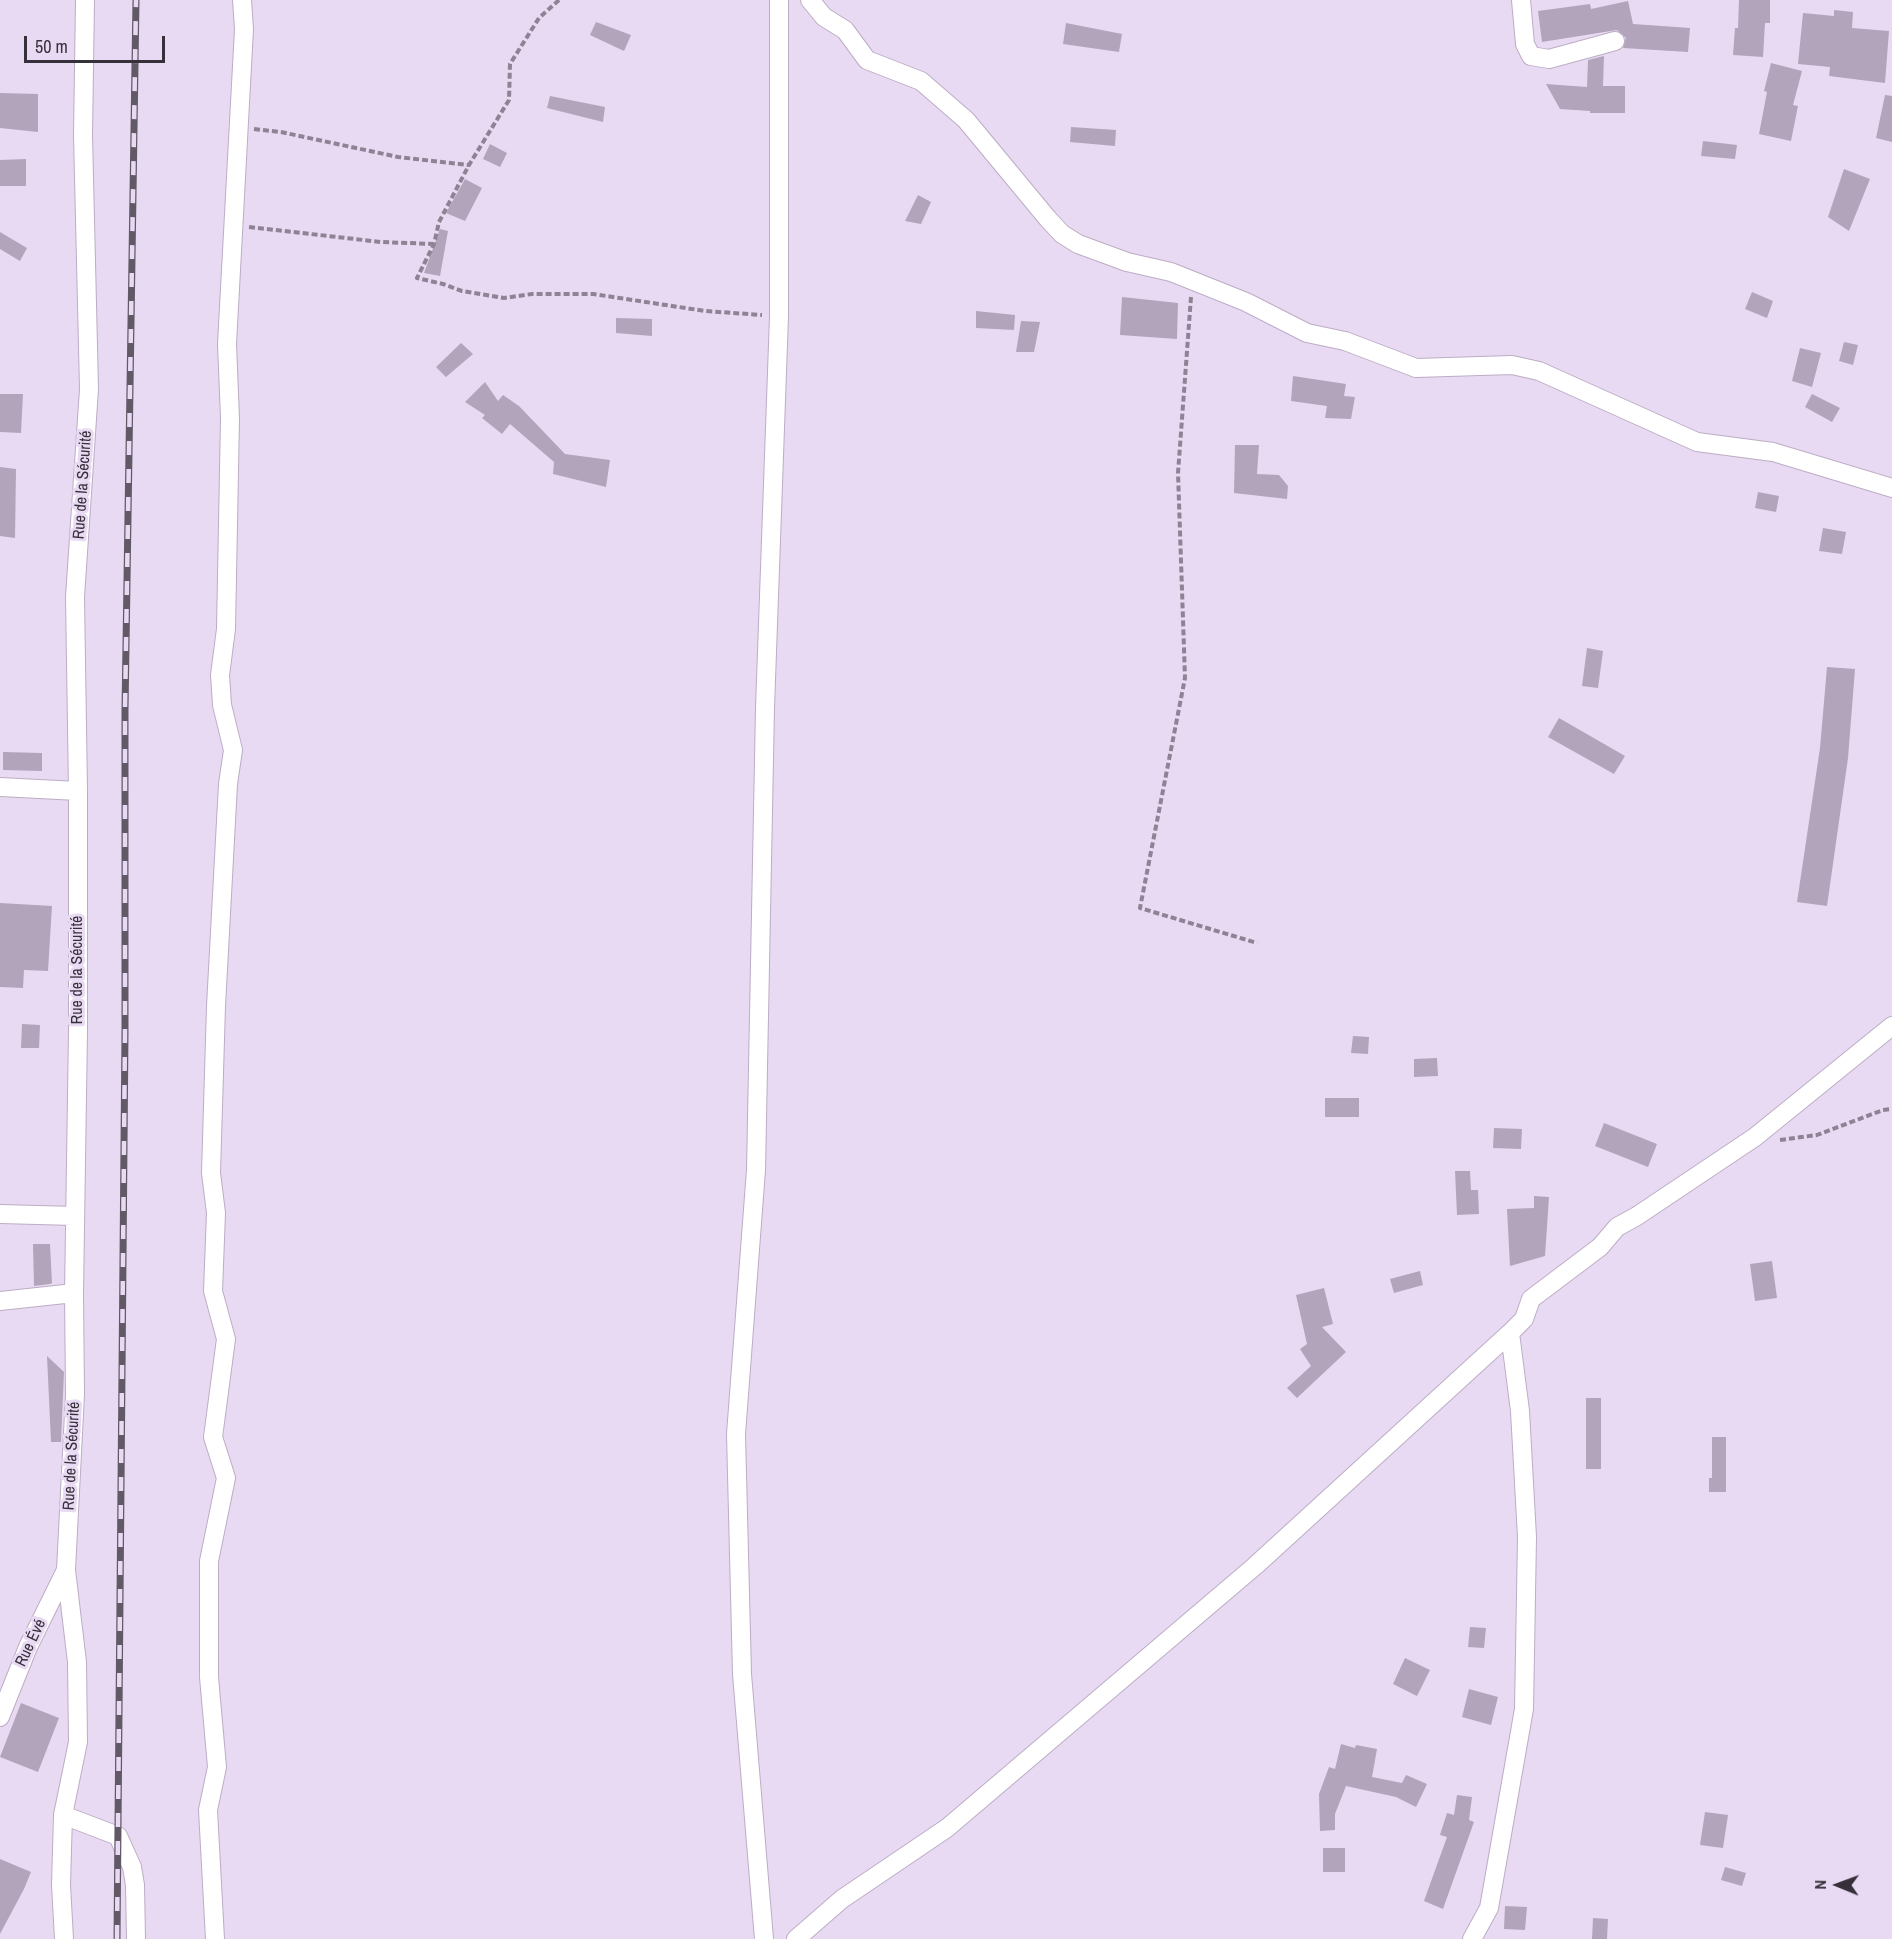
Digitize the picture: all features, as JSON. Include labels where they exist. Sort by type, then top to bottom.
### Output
[{"type":"street","name":"Rue de la Sécurité","points":[[64,1939],[61,1886],[63,1815],[78,1742],[77,1662],[66,1570],[75,1394],[78,791],[75,597],[89,389],[83,135],[85,0]]},
{"type":"street","points":[[215,1939],[208,1810],[217,1767],[209,1677],[209,1560],[226,1478],[213,1437],[226,1339],[213,1291],[216,1213],[211,1173],[216,1006],[228,784],[233,750],[222,705],[220,675],[226,629],[230,418],[227,344],[244,29],[242,0]]},
{"type":"street","points":[[764,1939],[742,1674],[736,1434],[756,1170],[765,708],[779,316],[779,0]]},
{"type":"street","points":[[810,0],[824,17],[845,30],[867,60],[921,81],[966,120],[1032,202],[1062,234],[1078,244],[1127,262],[1171,272],[1246,302],[1307,333],[1345,341],[1416,368],[1512,365],[1539,370],[1697,442],[1773,452],[1892,488]]},
{"type":"street","points":[[1521,0],[1525,44],[1531,56],[1549,59],[1615,41]]},
{"type":"street","points":[[0,787],[78,791]]},
{"type":"street","points":[[796,1939],[842,1899],[956,1820],[1255,1566],[1510,1333],[1524,1319],[1532,1299],[1600,1247],[1617,1227],[1755,1137],[1892,1026]]},
{"type":"street","points":[[0,1214],[75,1216]]},
{"type":"street","points":[[0,1301],[74,1293]]},
{"type":"street","points":[[1472,1939],[1489,1908],[1524,1709],[1527,1537],[1520,1411],[1510,1333]]},
{"type":"street","name":"Rue Évé","points":[[0,1717],[28,1647],[66,1570]]},
{"type":"street","points":[[63,1815],[118,1836],[132,1867],[135,1885],[136,1939]]},
{"type":"path","points":[[559,0],[538,18],[510,64],[509,100],[469,165],[439,222],[434,244],[417,278],[462,291],[504,298],[532,294],[593,294],[705,311],[779,316]]},
{"type":"path","points":[[239,128],[281,132],[398,157],[469,165]]},
{"type":"path","points":[[234,225],[381,242],[434,244]]},
{"type":"path","points":[[1192,281],[1178,473],[1185,678],[1140,908],[1257,943]]},
{"type":"path","points":[[1755,1137],[1782,1140],[1817,1136],[1883,1110],[1892,1109]]},
{"type":"building","points":[[1739,0],[1770,0],[1770,23],[1765,23],[1763,57],[1733,55],[1735,28],[1738,28]]},
{"type":"building","points":[[1628,1],[1633,24],[1690,28],[1688,52],[1623,48],[1626,38],[1617,30],[1542,42],[1538,11],[1590,4],[1591,9]]},
{"type":"building","points":[[1834,10],[1853,12],[1852,28],[1889,31],[1885,83],[1829,76],[1830,67],[1798,64],[1803,13],[1834,16]]},
{"type":"building","points":[[596,22],[631,35],[624,51],[590,35]]},
{"type":"building","points":[[1066,23],[1122,34],[1119,52],[1063,44]]},
{"type":"building","points":[[1604,56],[1603,86],[1625,86],[1625,113],[1590,113],[1590,111],[1560,109],[1546,84],[1587,87],[1588,60]]},
{"type":"building","points":[[1771,63],[1802,71],[1793,105],[1798,106],[1791,141],[1759,134],[1767,92],[1764,91]]},
{"type":"building","points":[[0,93],[38,94],[38,132],[0,128]]},
{"type":"building","points":[[1885,95],[1892,96],[1892,142],[1876,138]]},
{"type":"building","points":[[550,96],[605,107],[603,122],[547,108]]},
{"type":"building","points":[[1071,127],[1116,130],[1115,146],[1070,142]]},
{"type":"building","points":[[1703,141],[1737,145],[1735,159],[1701,156]]},
{"type":"building","points":[[490,144],[507,153],[500,167],[483,159]]},
{"type":"building","points":[[26,159],[26,186],[0,186],[0,160]]},
{"type":"building","points":[[1844,169],[1870,179],[1849,231],[1828,217]]},
{"type":"building","points":[[465,179],[482,188],[465,221],[446,213]]},
{"type":"building","points":[[918,195],[931,202],[921,224],[905,221]]},
{"type":"building","points":[[440,229],[448,231],[440,276],[424,273]]},
{"type":"building","points":[[0,232],[27,248],[20,261],[0,249]]},
{"type":"building","points":[[1752,292],[1773,301],[1767,318],[1745,309]]},
{"type":"building","points":[[1122,297],[1178,303],[1177,339],[1120,335]]},
{"type":"building","points":[[976,311],[1015,315],[1014,330],[976,328]]},
{"type":"building","points":[[616,318],[652,319],[652,336],[616,333]]},
{"type":"building","points":[[1021,321],[1040,322],[1034,352],[1016,352]]},
{"type":"building","points":[[1844,342],[1858,345],[1853,365],[1839,361]]},
{"type":"building","points":[[461,343],[473,354],[446,377],[436,367]]},
{"type":"building","points":[[1800,348],[1821,353],[1812,387],[1792,381]]},
{"type":"building","points":[[1293,376],[1346,384],[1344,396],[1355,397],[1351,419],[1325,418],[1327,406],[1291,401]]},
{"type":"building","points":[[485,382],[498,401],[503,395],[519,406],[565,454],[610,460],[606,487],[553,474],[554,462],[510,424],[502,434],[482,418],[485,415],[465,402]]},
{"type":"building","points":[[0,394],[23,394],[21,433],[0,432]]},
{"type":"building","points":[[1812,394],[1840,408],[1832,422],[1805,407]]},
{"type":"building","points":[[1235,445],[1259,445],[1257,474],[1279,475],[1288,486],[1287,499],[1234,493]]},
{"type":"building","points":[[0,467],[16,469],[15,538],[0,536]]},
{"type":"building","points":[[1758,492],[1779,496],[1776,512],[1755,508]]},
{"type":"building","points":[[1823,528],[1846,532],[1842,554],[1819,551]]},
{"type":"building","points":[[1587,648],[1603,651],[1598,688],[1582,686]]},
{"type":"building","points":[[1827,667],[1855,669],[1848,758],[1827,906],[1797,902],[1820,748]]},
{"type":"building","points":[[1559,718],[1625,756],[1614,774],[1548,737]]},
{"type":"building","points":[[3,752],[42,753],[42,771],[3,770]]},
{"type":"building","points":[[0,903],[52,906],[48,971],[24,970],[23,988],[0,987]]},
{"type":"building","points":[[22,1024],[40,1025],[39,1048],[21,1048]]},
{"type":"building","points":[[1353,1036],[1369,1037],[1368,1054],[1351,1053]]},
{"type":"building","points":[[1437,1058],[1438,1076],[1414,1077],[1414,1059]]},
{"type":"building","points":[[1325,1098],[1359,1098],[1359,1117],[1325,1117]]},
{"type":"building","points":[[1604,1123],[1657,1144],[1648,1167],[1595,1146]]},
{"type":"building","points":[[1494,1128],[1522,1129],[1521,1149],[1493,1148]]},
{"type":"building","points":[[1455,1171],[1470,1171],[1471,1190],[1478,1190],[1479,1214],[1457,1215]]},
{"type":"building","points":[[1534,1196],[1549,1197],[1545,1256],[1510,1266],[1507,1209],[1534,1208]]},
{"type":"building","points":[[33,1244],[50,1244],[52,1283],[50,1284],[34,1286]]},
{"type":"building","points":[[1772,1261],[1777,1298],[1755,1301],[1750,1264]]},
{"type":"building","points":[[1420,1271],[1423,1285],[1394,1293],[1390,1279]]},
{"type":"building","points":[[1324,1288],[1333,1324],[1322,1327],[1346,1352],[1297,1398],[1287,1388],[1311,1366],[1300,1349],[1307,1344],[1296,1295]]},
{"type":"building","points":[[47,1356],[64,1372],[61,1442],[51,1442]]},
{"type":"building","points":[[1586,1398],[1601,1398],[1601,1469],[1586,1469]]},
{"type":"building","points":[[1712,1437],[1726,1437],[1726,1492],[1709,1492],[1709,1478],[1712,1478]]},
{"type":"building","points":[[1470,1627],[1486,1628],[1484,1648],[1468,1647]]},
{"type":"building","points":[[1405,1658],[1430,1670],[1417,1696],[1393,1684]]},
{"type":"building","points":[[1469,1689],[1498,1697],[1491,1725],[1462,1717]]},
{"type":"building","points":[[21,1703],[59,1718],[38,1772],[0,1757]]},
{"type":"building","points":[[1341,1744],[1355,1748],[1356,1745],[1377,1749],[1372,1777],[1402,1783],[1406,1775],[1427,1784],[1416,1807],[1396,1797],[1346,1786],[1335,1814],[1335,1830],[1320,1831],[1319,1794],[1329,1767],[1335,1769]]},
{"type":"building","points":[[1457,1795],[1472,1797],[1469,1820],[1474,1822],[1443,1909],[1424,1901],[1447,1837],[1440,1835],[1447,1813],[1454,1815]]},
{"type":"building","points":[[1705,1812],[1728,1815],[1723,1848],[1700,1845]]},
{"type":"building","points":[[1323,1848],[1345,1848],[1345,1872],[1323,1872]]},
{"type":"building","points":[[0,1859],[31,1872],[0,1934]]},
{"type":"building","points":[[1725,1867],[1746,1873],[1742,1886],[1721,1880]]},
{"type":"building","points":[[1505,1906],[1527,1907],[1525,1930],[1504,1929]]},
{"type":"building","points":[[1593,1918],[1608,1919],[1607,1939],[1592,1939]]},
{"type":"railway","points":[[117,1939],[125,1032],[125,710],[136,0]]}]
